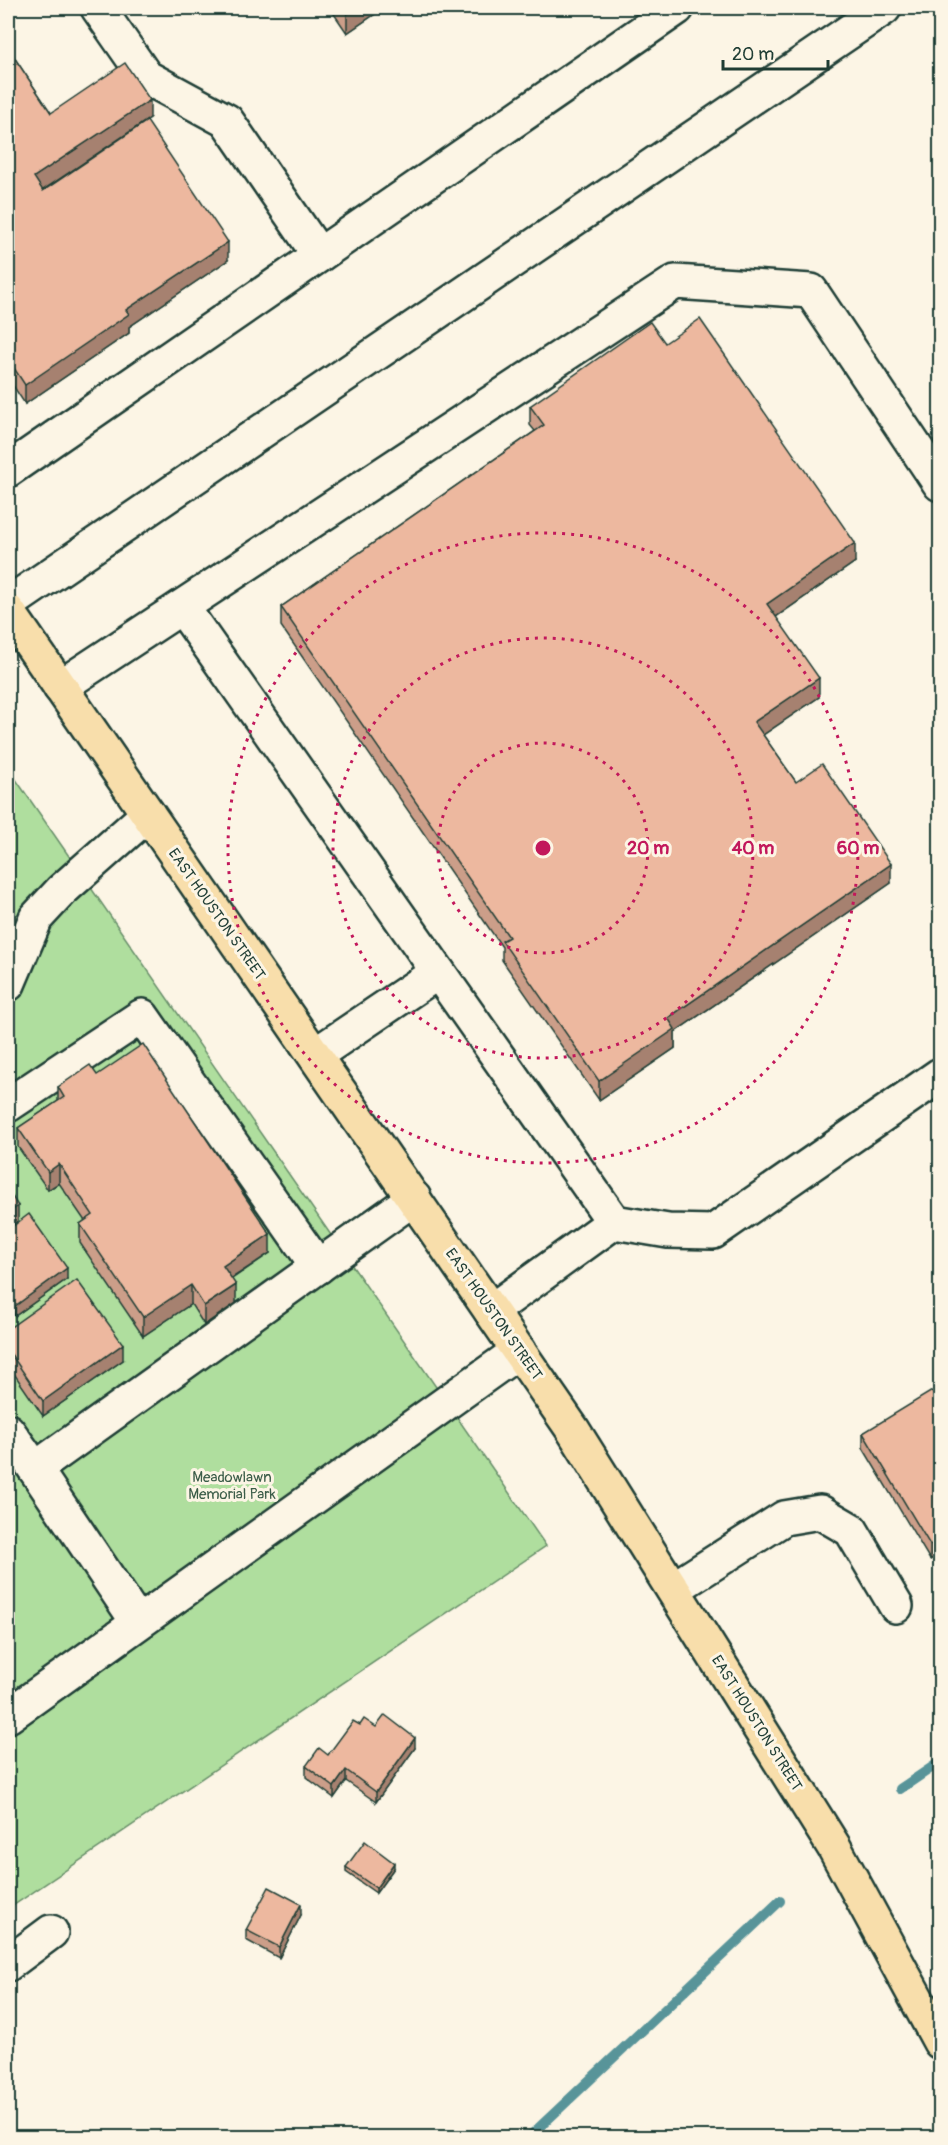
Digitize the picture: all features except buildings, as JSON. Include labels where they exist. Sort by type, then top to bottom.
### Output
[{"type":"main road","name":"EAST HOUSTON STREET","points":[[8,611],[573,1430],[834,1847],[940,2042]]},
{"type":"lane","points":[[98,8],[146,77],[227,121],[319,255]]},
{"type":"lane","points":[[8,470],[677,8]]},
{"type":"lane","points":[[8,604],[884,8]]},
{"type":"lane","points":[[60,687],[675,282],[811,291],[940,484]]},
{"type":"lane","points":[[182,607],[614,1222]]},
{"type":"lane","points":[[8,984],[22,922],[148,814]]},
{"type":"lane","points":[[315,1055],[438,972]]},
{"type":"lane","points":[[8,1105],[142,1016],[318,1267]]},
{"type":"lane","points":[[491,1311],[614,1222],[668,1231],[713,1232],[940,1075]]},
{"type":"lane","points":[[35,1469],[414,1198]]},
{"type":"lane","points":[[8,1716],[137,1621],[519,1351]]},
{"type":"lane","points":[[8,1431],[137,1621]]},
{"type":"lane","points":[[673,1588],[784,1518],[820,1512],[850,1530],[897,1606]]},
{"type":"lane","points":[[8,1964],[51,1932]]},
{"type":"green space","name":"Meadowlawn Memorial Park","points":[[8,768],[546,1546],[8,1909]]},
{"type":"waterway","points":[[900,1789],[940,1762]]},
{"type":"waterway","points":[[528,2138],[780,1901]]}]
